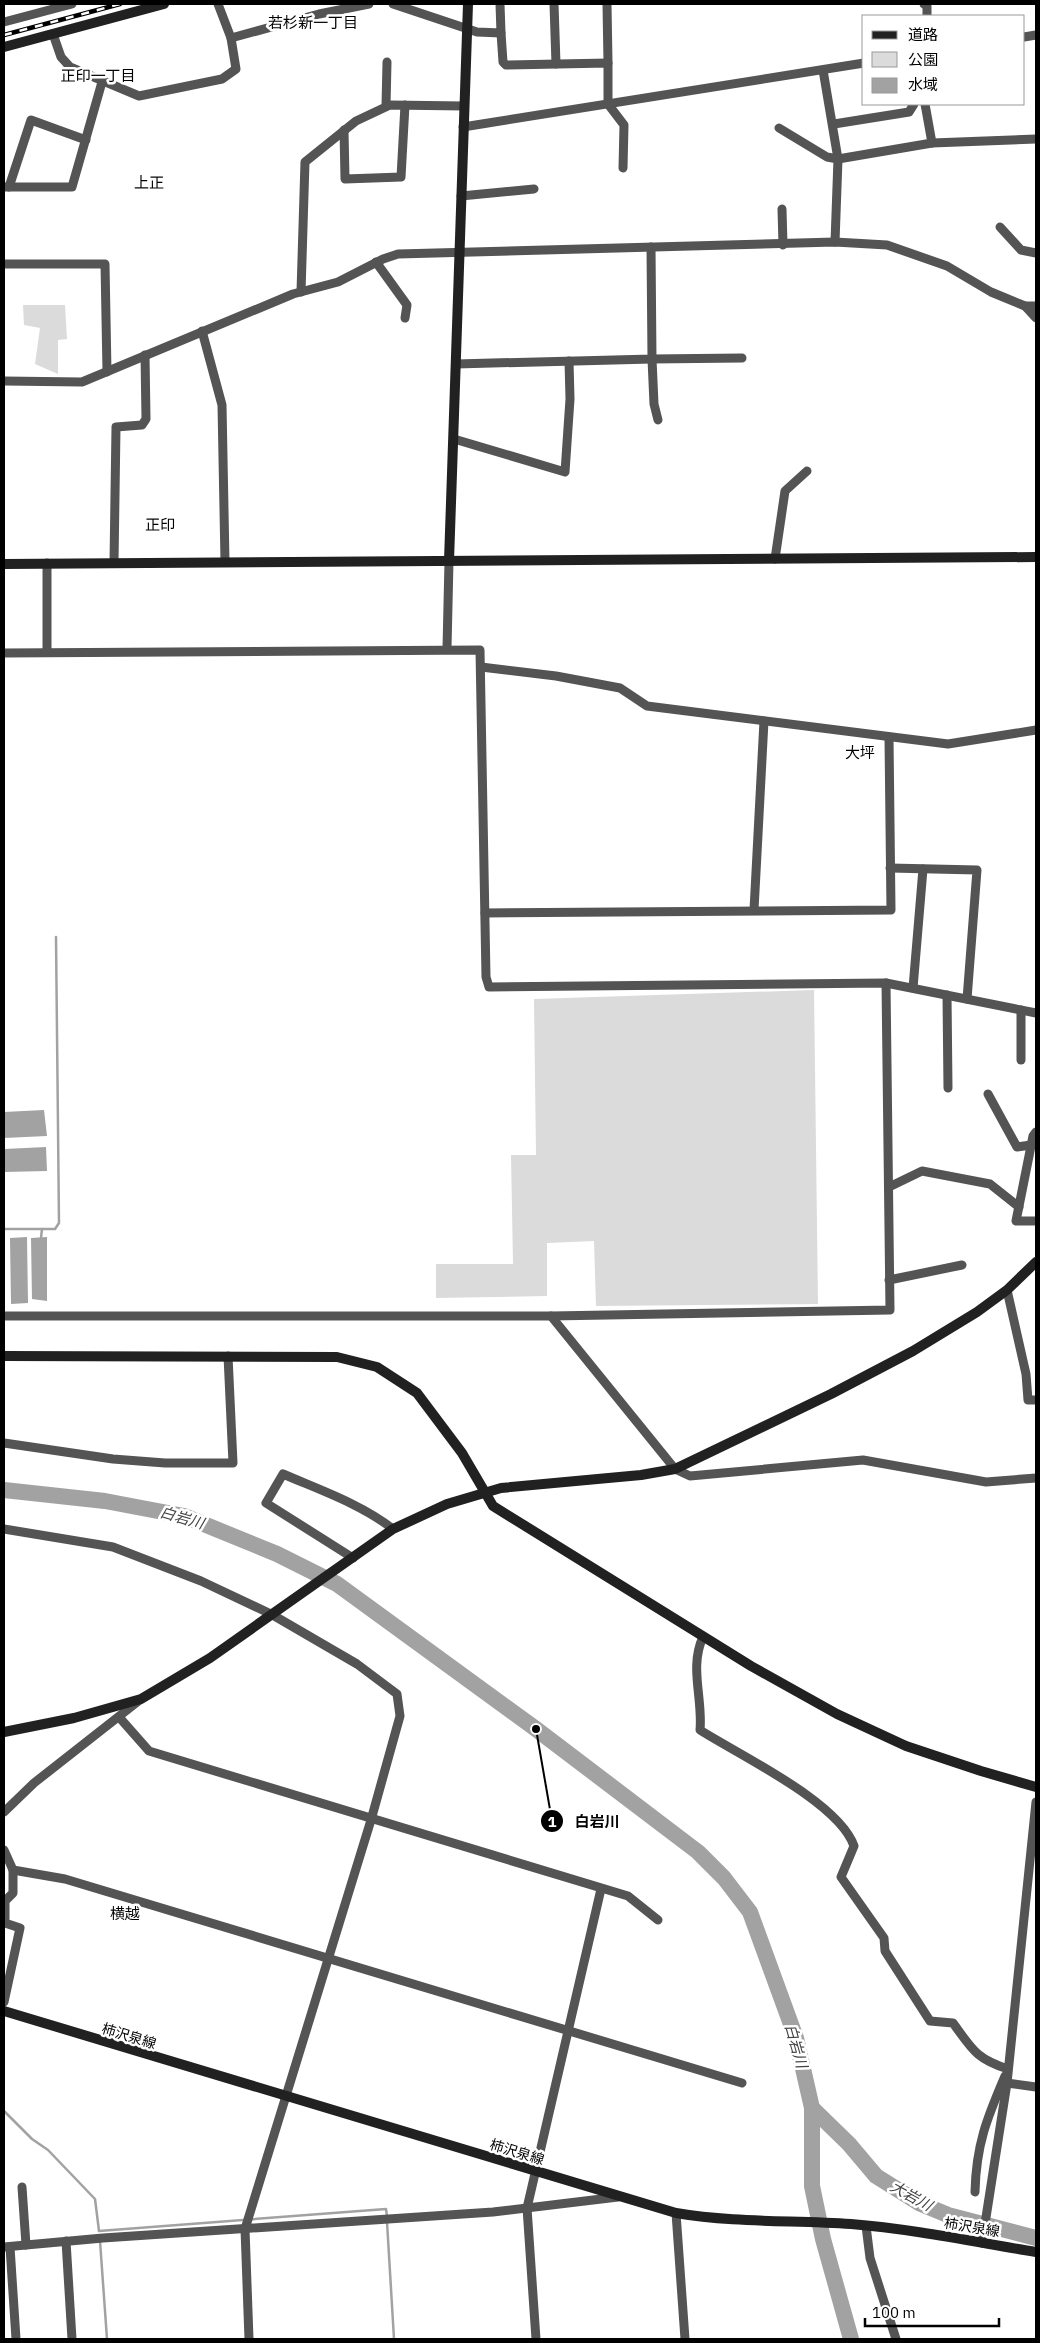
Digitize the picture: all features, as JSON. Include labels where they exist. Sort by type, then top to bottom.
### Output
[{"type":"street","points":[[4,22],[72,4]]},
{"type":"street","points":[[4,48],[164,4]]},
{"type":"street","points":[[53,34],[61,57],[70,67],[139,96],[222,79],[236,69],[231,38],[218,4]]},
{"type":"street","points":[[231,38],[319,14],[369,4]]},
{"type":"street","points":[[393,4],[467,30],[501,33]]},
{"type":"street","points":[[447,648],[468,4]]},
{"type":"street","points":[[500,4],[503,62],[506,65],[608,62]]},
{"type":"street","points":[[554,4],[556,64]]},
{"type":"street","points":[[607,4],[608,104],[624,125],[623,168]]},
{"type":"street","points":[[924,4],[927,6],[927,15]]},
{"type":"street","points":[[386,106],[388,62]]},
{"type":"street","points":[[463,127],[862,63]]},
{"type":"street","points":[[823,70],[834,124],[838,159],[835,242]]},
{"type":"street","points":[[86,140],[31,120],[6,188],[72,187],[86,140],[102,82]]},
{"type":"street","points":[[344,130],[345,179],[401,177],[405,105]]},
{"type":"street","points":[[834,124],[909,112],[913,105]]},
{"type":"street","points":[[925,105],[932,143]]},
{"type":"street","points":[[300,292],[305,162],[356,121],[386,106],[464,106]]},
{"type":"street","points":[[779,128],[827,157],[838,159],[932,143],[1036,139]]},
{"type":"street","points":[[461,196],[534,189]]},
{"type":"street","points":[[782,209],[783,245]]},
{"type":"street","points":[[1000,227],[1021,250],[1036,253]]},
{"type":"street","points":[[4,381],[82,382],[300,292],[338,282],[376,262],[398,254],[651,246],[783,245],[835,242],[887,245],[947,266],[992,292],[1025,306],[1036,306]]},
{"type":"street","points":[[651,246],[652,359],[654,404],[658,420]]},
{"type":"street","points":[[376,262],[406,305],[406,318]]},
{"type":"street","points":[[4,264],[105,264],[107,372]]},
{"type":"street","points":[[1025,306],[1036,318]]},
{"type":"street","points":[[202,331],[222,405],[225,562]]},
{"type":"street","points":[[114,563],[116,427],[142,425],[146,419],[145,355]]},
{"type":"street","points":[[456,364],[742,358]]},
{"type":"street","points":[[454,439],[565,472],[570,399],[569,361]]},
{"type":"street","points":[[775,558],[785,491],[807,470]]},
{"type":"street","points":[[4,564],[775,558],[1036,558]]},
{"type":"street","points":[[47,563],[47,652]]},
{"type":"street","points":[[4,653],[447,648],[480,650],[486,977],[488,987],[886,983],[1036,1013]]},
{"type":"street","points":[[481,668],[556,676],[620,688],[647,706],[948,744],[1036,730]]},
{"type":"street","points":[[754,910],[764,721]]},
{"type":"street","points":[[485,913],[891,910],[889,737]]},
{"type":"street","points":[[890,868],[977,870],[967,999]]},
{"type":"street","points":[[913,988],[923,869]]},
{"type":"street","points":[[4,1316],[551,1316],[890,1310],[886,983]]},
{"type":"street","points":[[947,995],[948,1088]]},
{"type":"street","points":[[1021,1010],[1021,1060]]},
{"type":"street","points":[[988,1094],[1017,1147],[1031,1145]]},
{"type":"street","points":[[1036,1132],[1031,1145],[1016,1221],[1036,1221]]},
{"type":"street","points":[[888,1187],[922,1171],[990,1184],[1019,1207]]},
{"type":"street","points":[[4,1812],[34,1783],[141,1699],[210,1658],[393,1529],[447,1504],[485,1491],[641,1475],[675,1468],[831,1394],[913,1351],[977,1312],[1007,1290],[1036,1262]]},
{"type":"street","points":[[890,1280],[962,1265]]},
{"type":"street","points":[[1007,1290],[1026,1374],[1028,1400],[1036,1400]]},
{"type":"street","points":[[551,1316],[675,1468],[690,1476],[864,1460],[986,1482],[1036,1478]]},
{"type":"street","points":[[4,1356],[337,1357],[377,1367],[417,1393],[462,1453],[493,1506],[804,1697],[897,1742],[981,1771],[1036,1787]]},
{"type":"street","points":[[4,1443],[113,1459],[165,1463],[233,1463],[228,1356]]},
{"type":"street","points":[[353,1558],[266,1503],[283,1474],[344,1500],[393,1529]]},
{"type":"street","points":[[4,1529],[113,1547],[200,1581],[271,1614],[357,1664],[398,1694],[400,1716],[371,1820],[245,2229],[249,2339]]},
{"type":"street","points":[[703,1636],[696,1650],[695,1664],[701,1716],[700,1730],[799,1790],[836,1818],[850,1835],[854,1846],[841,1877],[884,1938],[885,1951],[930,2021],[953,2023],[975,2053],[990,2063],[1008,2069]]},
{"type":"street","points":[[4,1732],[74,1718],[141,1699]]},
{"type":"street","points":[[119,1717],[149,1751],[371,1820],[628,1896],[658,1920]]},
{"type":"street","points":[[982,2243],[1008,2083],[1036,1802]]},
{"type":"street","points":[[4,1850],[13,1870],[13,1893],[6,1901],[5,1922],[20,1928],[4,2002]]},
{"type":"street","points":[[13,1870],[65,1879],[742,2083]]},
{"type":"street","points":[[536,2339],[527,2208],[600,1889]]},
{"type":"street","name":"柿沢泉線","points":[[4,2012],[286,2098],[676,2213],[721,2219],[851,2224],[1036,2252]]},
{"type":"street","points":[[975,2192],[976,2161],[982,2132],[1008,2069]]},
{"type":"street","points":[[1008,2083],[1036,2087]]},
{"type":"street","points":[[22,2187],[26,2245]]},
{"type":"street","points":[[16,2339],[7,2247],[103,2238],[493,2212],[618,2197]]},
{"type":"street","points":[[676,2213],[685,2339]]},
{"type":"street","points":[[866,2226],[870,2258],[896,2339]]},
{"type":"street","points":[[66,2241],[72,2339]]},
{"type":"green space","points":[[23,305],[65,305],[67,339],[58,340],[58,374],[35,364],[40,328],[24,325]]},
{"type":"green space","points":[[814,990],[818,1304],[596,1306],[594,1241],[547,1243],[547,1296],[436,1298],[436,1264],[513,1264],[511,1155],[536,1155],[534,999]]},
{"type":"water","points":[[44,1110],[47,1136],[4,1138],[4,1112]]},
{"type":"water","points":[[46,1147],[47,1171],[4,1172],[4,1149]]},
{"type":"water","points":[[27,1237],[28,1303],[11,1304],[10,1238]]},
{"type":"water","points":[[47,1237],[47,1301],[32,1299],[31,1238]]},
{"type":"waterway","points":[[42,1229],[55,1229],[59,1223],[56,937]]},
{"type":"waterway","points":[[4,1229],[42,1229],[41,1238]]},
{"type":"waterway","name":"白岩川","points":[[4,1490],[105,1501],[184,1516],[277,1554],[337,1584],[536,1729],[698,1852],[724,1878],[750,1912],[796,2038],[812,2108],[812,2186],[823,2239],[851,2339]]},
{"type":"waterway","name":"大岩川","points":[[812,2108],[849,2144],[876,2176],[919,2203],[948,2215],[1036,2238]]},
{"type":"waterway","points":[[4,2111],[32,2139],[48,2150],[95,2199],[99,2231]]},
{"type":"waterway","points":[[99,2231],[386,2209],[387,2216]]},
{"type":"waterway","points":[[387,2222],[394,2339]]},
{"type":"waterway","points":[[100,2241],[107,2339]]},
{"type":"railway","points":[[4,35],[120,4]]},
{"type":"place","name":"白岩川","points":[[536,1729]]},
{"type":"district","name":"若杉新一丁目","points":[[313,23]]},
{"type":"district","name":"正印一丁目","points":[[98,76]]},
{"type":"district","name":"上正","points":[[149,183]]},
{"type":"district","name":"正印","points":[[160,525]]},
{"type":"district","name":"大坪","points":[[860,753]]},
{"type":"district","name":"横越","points":[[125,1914]]}]
